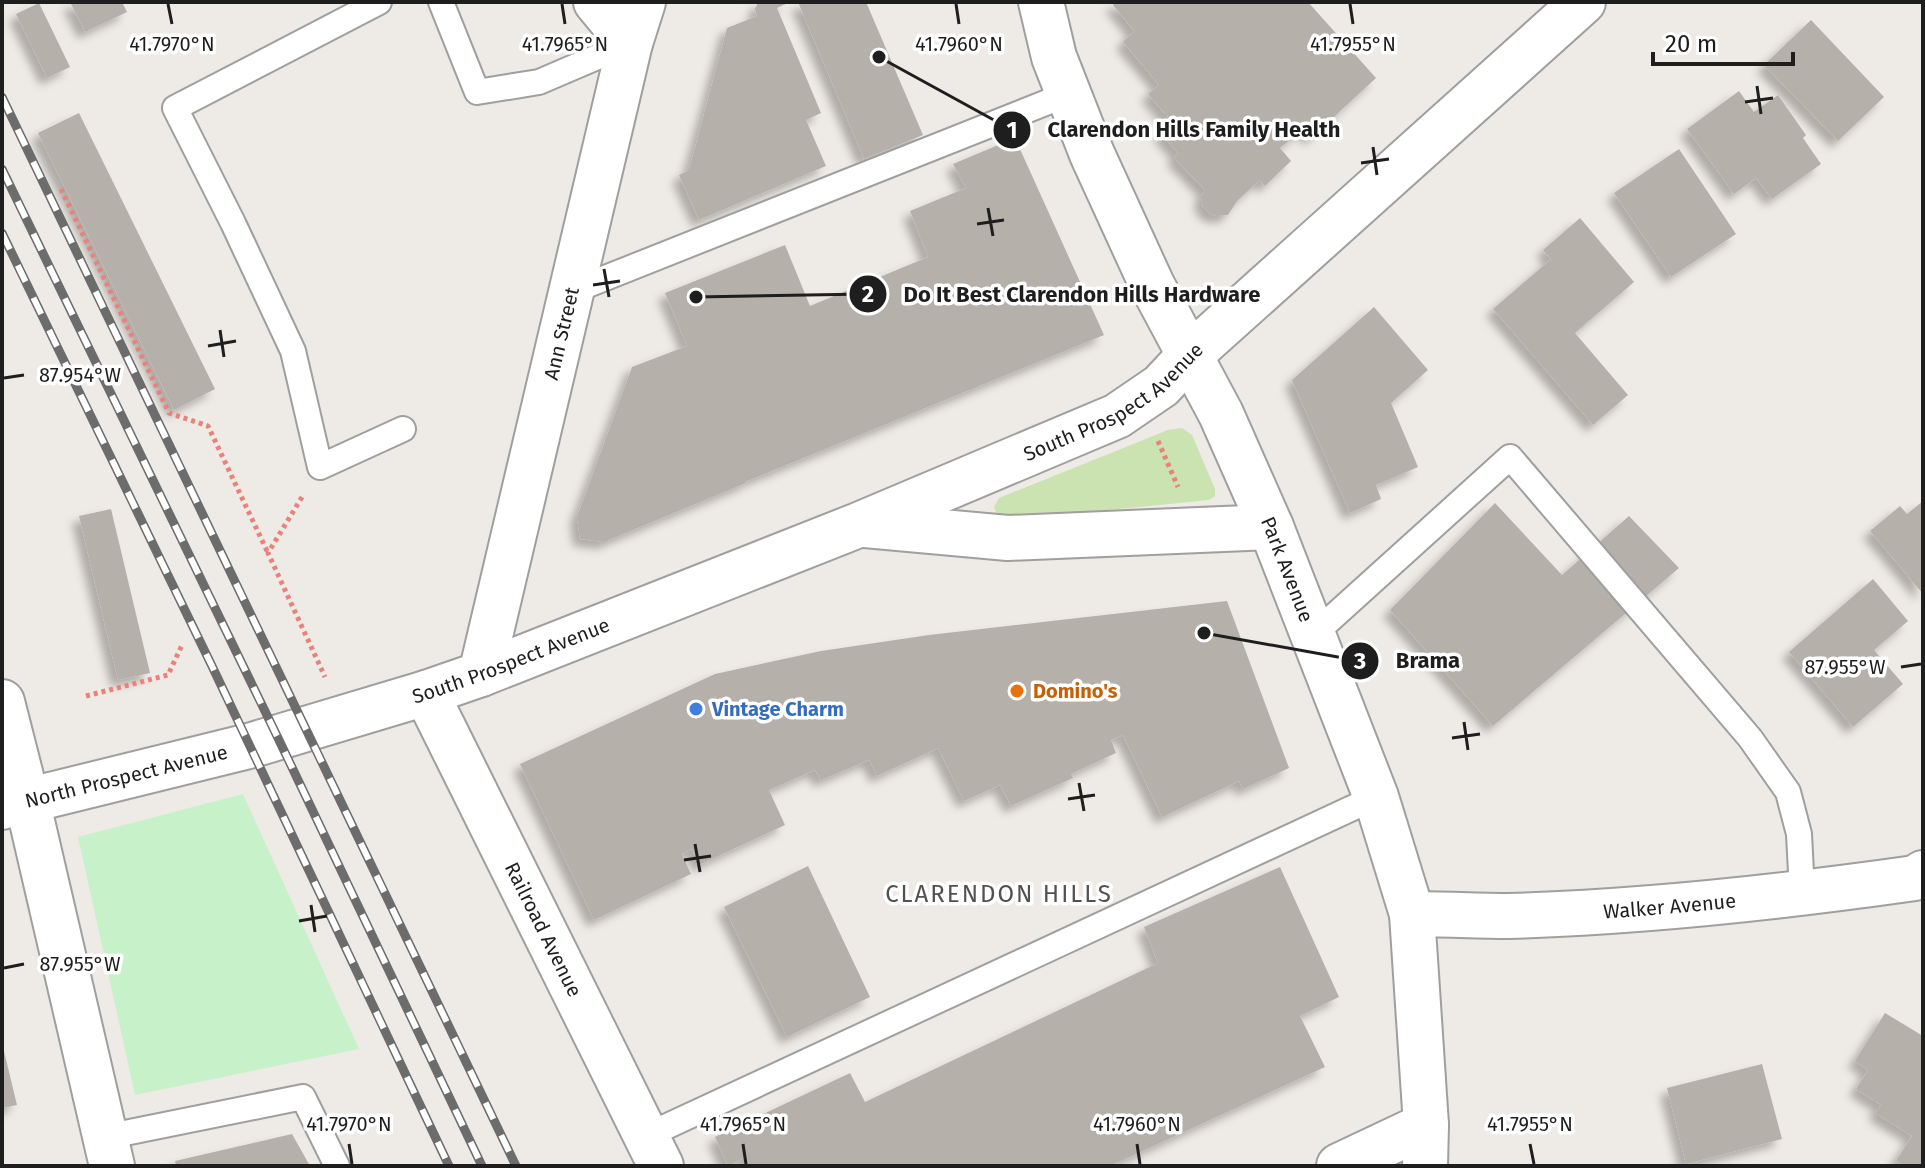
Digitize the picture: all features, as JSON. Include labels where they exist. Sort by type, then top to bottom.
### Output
[{"type":"street","points":[[596,2],[630,43]]},
{"type":"street","name":"Ann Street","points":[[481,674],[630,43],[643,2]]},
{"type":"street","name":"Park Avenue","points":[[1041,2],[1054,57],[1092,154],[1152,285],[1221,414],[1271,527],[1376,797],[1412,914],[1425,1146]]},
{"type":"street","name":"South Prospect Avenue","points":[[249,746],[481,674],[858,525],[1117,416],[1161,386],[1190,355],[1583,2]]},
{"type":"street","name":"South Prospect Avenue","points":[[858,525],[1008,538],[1271,527]]},
{"type":"street","name":"Railroad Avenue","points":[[426,693],[654,1151]]},
{"type":"street","points":[[2,702],[14,803],[109,1152]]},
{"type":"street","name":"North Prospect Avenue","points":[[14,803],[249,746]]},
{"type":"street","name":"Walker Avenue","points":[[1412,914],[1508,916],[1675,907],[1920,878]]},
{"type":"street","points":[[1339,1166],[1425,1146]]},
{"type":"lane","points":[[379,2],[175,108],[293,351],[320,467],[403,429]]},
{"type":"lane","points":[[441,2],[477,92],[539,82],[630,43]]},
{"type":"lane","points":[[570,292],[1068,94]]},
{"type":"lane","points":[[1313,635],[1510,457],[1750,738],[1788,792],[1799,834],[1802,892]]},
{"type":"lane","points":[[654,1151],[1376,797]]},
{"type":"lane","points":[[109,1152],[303,1097],[337,1166]]},
{"type":"path","points":[[61,189],[169,413],[208,426],[344,717]]},
{"type":"path","points":[[1155,435],[1179,489]]},
{"type":"path","points":[[268,553],[320,467]]},
{"type":"path","points":[[86,696],[168,675],[182,645]]},
{"type":"green space","points":[[1182,428],[1192,435],[1215,489],[1215,496],[1209,500],[1008,520],[997,514],[994,507],[999,498],[1168,430]]},
{"type":"green space","points":[[243,794],[359,1049],[135,1095],[78,837]]},
{"type":"building","points":[[70,2],[122,2],[127,12],[85,32]]},
{"type":"building","points":[[758,2],[790,2],[777,8],[821,113],[806,120],[826,166],[699,220],[679,175],[689,170],[727,28],[757,16],[755,9]]},
{"type":"building","points":[[798,2],[866,2],[923,135],[864,159]]},
{"type":"building","points":[[1115,2],[1308,2],[1376,78],[1311,138],[1303,129],[1280,148],[1291,161],[1265,186],[1260,180],[1237,201],[1228,215],[1216,216],[1203,207],[1201,197],[1205,190],[1174,158],[1178,153],[1161,134],[1172,122],[1148,94],[1159,85],[1123,42],[1134,31],[1113,5]]},
{"type":"building","points":[[39,3],[70,67],[47,78],[16,14]]},
{"type":"building","points":[[1811,20],[1884,97],[1838,141],[1764,65]]},
{"type":"building","points":[[1739,91],[1754,112],[1778,95],[1806,135],[1803,138],[1821,164],[1772,199],[1756,178],[1734,194],[1687,129]]},
{"type":"building","points":[[79,113],[215,389],[174,410],[38,133]]},
{"type":"building","points":[[1015,138],[1104,335],[604,542],[580,539],[577,517],[632,367],[687,346],[665,293],[785,245],[810,306],[928,257],[910,211],[966,188],[953,164]]},
{"type":"building","points":[[1679,149],[1736,234],[1671,277],[1614,193]]},
{"type":"building","points":[[1580,218],[1634,282],[1575,333],[1628,395],[1593,425],[1493,309],[1551,259],[1543,250]]},
{"type":"building","points":[[1374,307],[1428,370],[1391,403],[1418,467],[1376,485],[1381,499],[1350,513],[1292,380]]},
{"type":"building","points":[[1923,501],[1923,594],[1870,531],[1900,506],[1907,514]]},
{"type":"building","points":[[1495,503],[1562,575],[1629,516],[1679,568],[1493,726],[1390,610]]},
{"type":"building","points":[[111,509],[150,673],[118,680],[79,516]]},
{"type":"building","points":[[1873,579],[1908,621],[1874,650],[1903,684],[1853,727],[1789,652]]},
{"type":"building","points":[[1227,601],[1289,768],[1243,789],[1239,781],[1162,817],[1123,735],[1111,740],[1116,753],[1071,774],[1073,778],[1011,806],[1000,785],[964,801],[938,748],[877,776],[869,760],[821,780],[815,770],[769,790],[785,825],[699,865],[692,849],[682,854],[691,874],[594,920],[520,764],[715,674],[821,651],[929,635]]},
{"type":"building","points":[[808,866],[870,997],[787,1037],[724,907]]},
{"type":"building","points":[[1280,867],[1339,997],[1300,1016],[1325,1067],[1110,1166],[750,1166],[746,1157],[728,1166],[715,1137],[850,1073],[865,1102],[1158,963],[1144,927]]},
{"type":"building","points":[[1885,1013],[1923,1036],[1923,1166],[1905,1166],[1896,1161],[1912,1136],[1875,1113],[1881,1105],[1856,1089],[1868,1070],[1855,1061]]},
{"type":"building","points":[[2,1048],[17,1105],[2,1108]]},
{"type":"building","points":[[1762,1064],[1782,1139],[1686,1164],[1667,1088]]},
{"type":"building","points":[[292,1134],[310,1166],[176,1166],[175,1161]]},
{"type":"railway","points":[[2,97],[516,1166]]},
{"type":"railway","points":[[2,169],[482,1166]]},
{"type":"railway","points":[[2,233],[449,1166]]},
{"type":"place","name":"Clarendon Hills Family Health","points":[[879,57]]},
{"type":"place","name":"Do It Best Clarendon Hills Hardware","points":[[696,297]]},
{"type":"place","name":"Brama","points":[[1204,633]]},
{"type":"place","name":"Domino's","points":[[1017,691]]},
{"type":"place","name":"Vintage Charm","points":[[696,709]]},
{"type":"district","name":"CLARENDON HILLS","points":[[999,894]]}]
